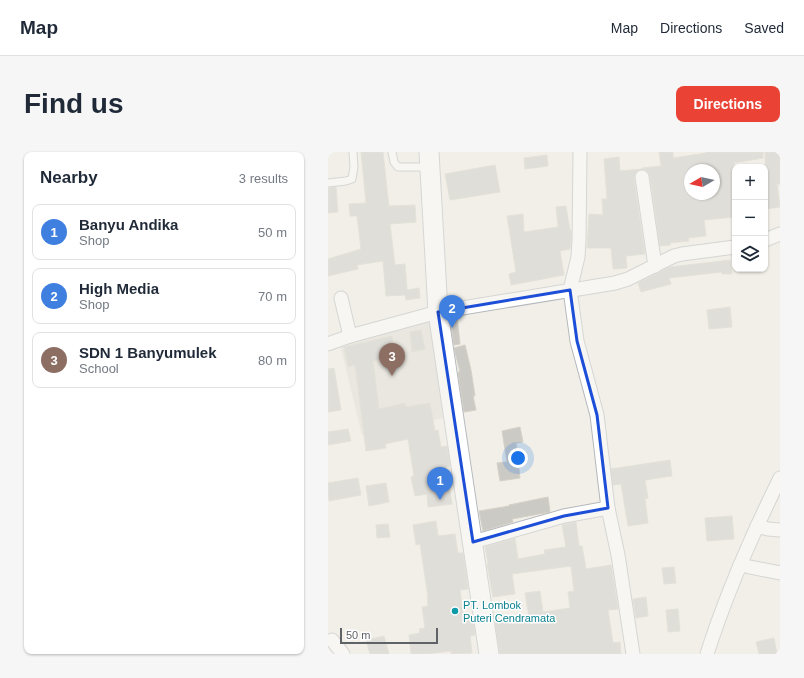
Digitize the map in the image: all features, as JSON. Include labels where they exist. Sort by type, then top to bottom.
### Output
[{"type":"main road","points":[[429,159],[438,312],[489,654]]},
{"type":"street","points":[[580,152],[578,257],[570,290],[577,341],[597,415],[608,508],[618,555],[633,654]]},
{"type":"street","points":[[642,177],[655,266]]},
{"type":"street","points":[[768,239],[780,234]]},
{"type":"street","points":[[328,344],[350,336],[438,312],[622,281],[682,254],[732,247]]},
{"type":"street","points":[[341,298],[350,336]]},
{"type":"street","points":[[707,654],[740,565],[780,478]]},
{"type":"street","points":[[473,542],[571,514],[608,508]]},
{"type":"street","points":[[757,526],[780,530]]},
{"type":"street","points":[[740,565],[780,573]]},
{"type":"street","points":[[332,640],[343,654]]},
{"type":"lane","points":[[328,183],[346,182],[352,179],[354,167],[353,152]]},
{"type":"lane","points":[[392,152],[396,166],[402,167],[429,159]]},
{"type":"highlighted area","points":[[570,290],[577,341],[597,415],[608,508],[564,516],[473,542],[438,312]]},
{"type":"shaded area","points":[[430,318],[443,418],[362,435],[340,344]]},
{"type":"building","points":[[361,152],[383,152],[389,206],[415,205],[416,222],[390,224],[395,265],[405,264],[407,290],[419,288],[420,298],[406,300],[405,295],[386,296],[383,261],[357,265],[358,269],[328,276],[328,259],[361,249],[357,216],[350,216],[349,204],[366,203]]},
{"type":"building","points":[[659,152],[673,152],[673,158],[706,152],[763,152],[763,158],[732,164],[732,217],[704,220],[706,236],[688,238],[689,241],[670,243],[670,245],[660,246],[650,175],[645,169],[637,171],[634,178],[645,254],[626,256],[627,268],[613,269],[611,248],[587,248],[589,214],[603,215],[602,199],[607,199],[604,159],[619,157],[620,171],[661,166]]},
{"type":"building","points":[[765,152],[780,152],[780,184],[777,184],[780,207],[768,209],[768,164],[765,164]]},
{"type":"building","points":[[547,155],[548,166],[525,169],[524,158]]},
{"type":"building","points":[[495,165],[500,192],[450,200],[445,174]]},
{"type":"building","points":[[336,187],[338,212],[328,213],[328,188]]},
{"type":"building","points":[[566,206],[571,230],[571,241],[570,249],[560,251],[564,275],[511,285],[509,274],[516,272],[507,216],[523,214],[524,232],[558,227],[556,207]]},
{"type":"building","points":[[730,260],[732,274],[722,274],[722,272],[669,278],[671,284],[641,292],[638,283],[670,267]]},
{"type":"building","points":[[730,307],[732,327],[709,329],[707,310]]},
{"type":"building","points":[[457,317],[460,344],[454,345],[450,318]]},
{"type":"building","points":[[421,330],[425,349],[412,352],[410,332]]},
{"type":"building","points":[[392,336],[395,356],[373,361],[379,409],[405,403],[406,407],[430,403],[435,431],[438,430],[441,447],[447,446],[450,466],[446,467],[452,504],[428,507],[427,494],[415,496],[411,477],[414,476],[408,439],[385,444],[386,448],[366,451],[355,365],[348,367],[344,347]]},
{"type":"building","points":[[465,345],[471,370],[475,396],[473,396],[476,410],[464,412],[458,372],[460,372],[454,348]]},
{"type":"building","points":[[334,368],[341,410],[328,412],[328,369]]},
{"type":"building","points":[[520,427],[523,442],[516,443],[520,478],[500,481],[497,463],[507,462],[502,431]]},
{"type":"building","points":[[348,429],[351,441],[328,445],[328,432]]},
{"type":"building","points":[[670,460],[672,476],[645,480],[648,498],[645,499],[648,523],[628,526],[621,484],[613,485],[611,469]]},
{"type":"building","points":[[358,478],[361,495],[329,501],[328,483]]},
{"type":"building","points":[[386,483],[389,502],[369,506],[366,486]]},
{"type":"building","points":[[548,497],[550,512],[512,519],[513,522],[483,531],[479,511]]},
{"type":"building","points":[[732,516],[734,539],[707,541],[705,518]]},
{"type":"building","points":[[436,521],[438,536],[455,534],[458,553],[463,553],[468,589],[460,590],[464,620],[473,619],[475,635],[470,636],[472,653],[451,654],[451,651],[411,654],[409,635],[420,633],[419,629],[425,628],[422,607],[428,606],[420,544],[416,545],[413,525]]},
{"type":"building","points":[[576,522],[579,546],[582,546],[586,569],[611,565],[618,609],[608,610],[613,643],[620,642],[621,654],[500,654],[495,623],[529,617],[525,593],[540,591],[543,612],[570,608],[568,592],[574,591],[571,566],[512,574],[515,594],[493,597],[485,547],[515,538],[518,559],[545,554],[544,550],[566,547],[562,525]]},
{"type":"building","points":[[388,524],[390,537],[377,538],[376,525]]},
{"type":"building","points":[[674,567],[676,583],[664,584],[662,568]]},
{"type":"building","points":[[646,597],[648,616],[636,618],[633,599]]},
{"type":"building","points":[[678,609],[680,631],[668,632],[666,610]]},
{"type":"building","points":[[384,636],[389,654],[370,654],[366,640]]},
{"type":"building","points":[[774,638],[777,654],[759,654],[756,642]]},
{"type":"place","name":"High Media","points":[[452,328]]},
{"type":"place","name":"SDN 1 Banyumulek","points":[[392,376]]},
{"type":"place","name":"Banyu Andika","points":[[440,500]]},
{"type":"place","name":"PT. Lombok Puteri Cendramata","points":[[455,611]]}]
